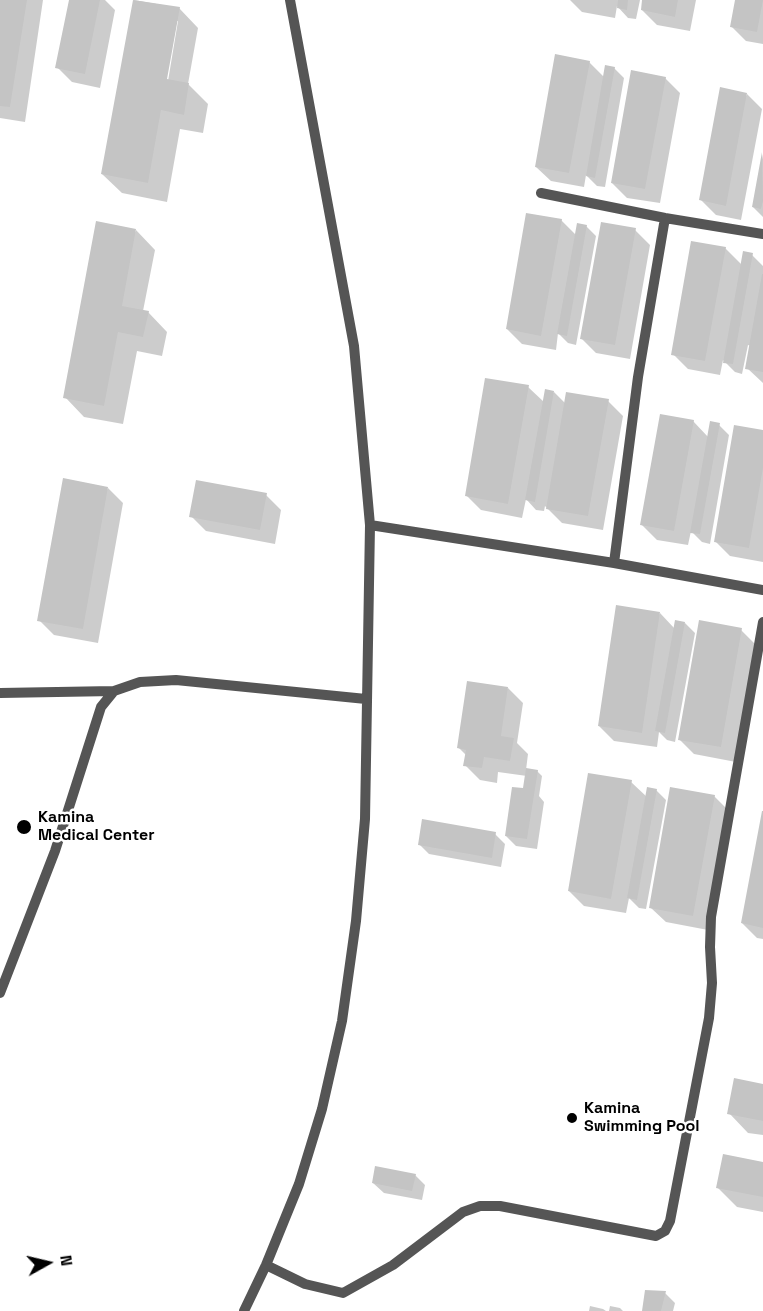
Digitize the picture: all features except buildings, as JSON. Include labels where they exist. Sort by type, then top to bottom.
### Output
[{"type":"lane","points":[[244,1311],[266,1265],[299,1184],[315,1131],[342,1021],[356,921],[365,819],[370,525],[354,346],[290,0]]},
{"type":"lane","points":[[541,193],[665,218],[763,234]]},
{"type":"lane","points":[[614,563],[638,377],[665,218]]},
{"type":"lane","points":[[370,525],[614,563],[763,590]]},
{"type":"lane","points":[[266,1265],[305,1284],[343,1293],[393,1265],[463,1212],[480,1206],[500,1206],[656,1236],[665,1231],[670,1221],[709,1018],[712,983],[711,917],[763,622]]},
{"type":"lane","points":[[0,693],[114,691],[140,682],[176,680],[366,699]]},
{"type":"lane","points":[[0,993],[55,851],[101,707],[114,691]]},
{"type":"place","name":"Kamina Medical Center","points":[[24,827]]},
{"type":"place","name":"Kamina Swimming Pool","points":[[572,1118]]}]
